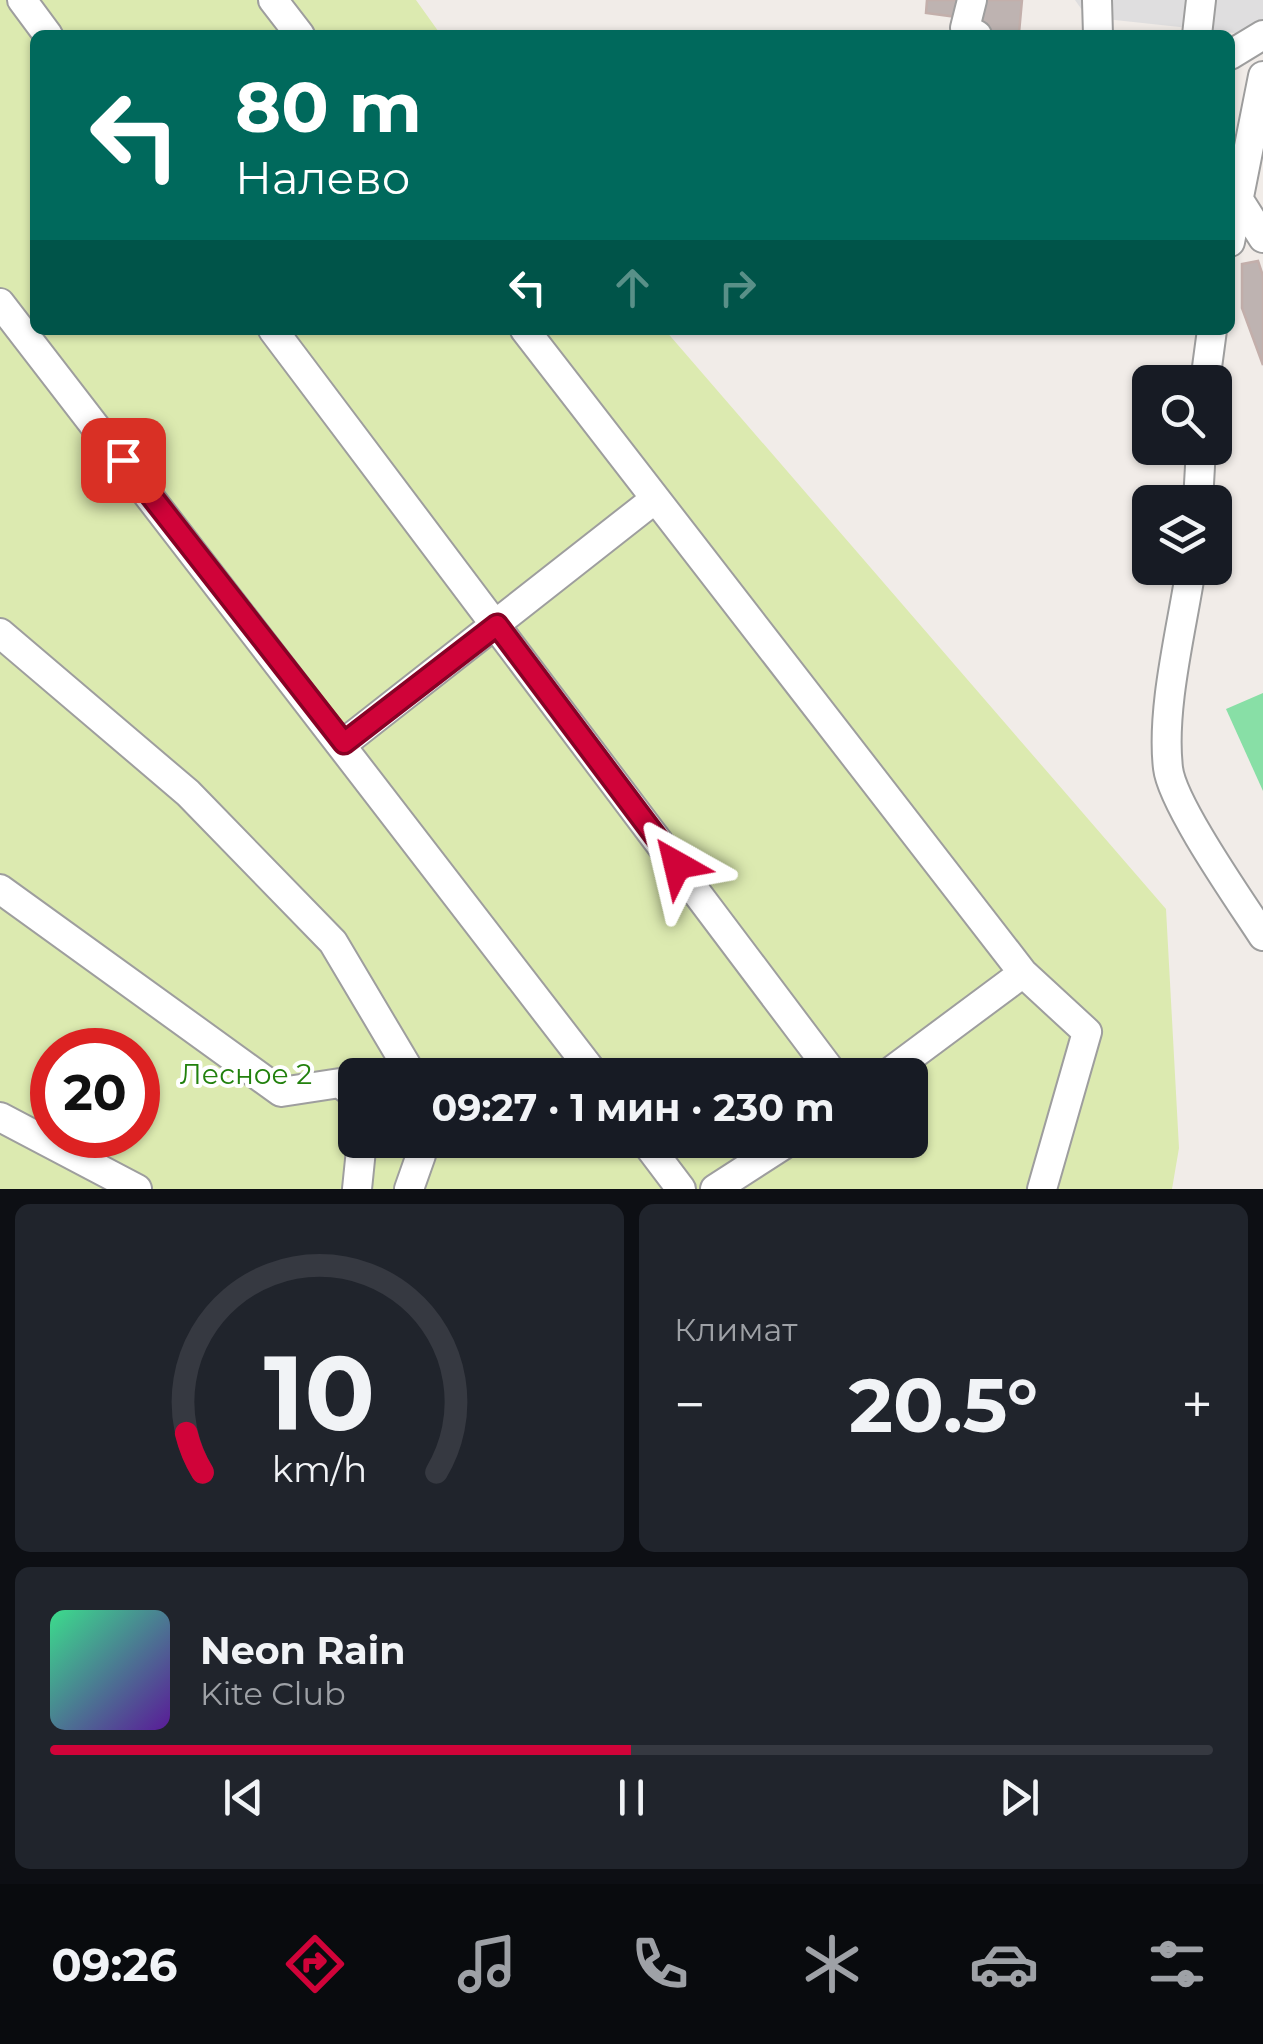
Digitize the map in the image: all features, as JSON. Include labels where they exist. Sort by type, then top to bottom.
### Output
[{"type":"lane","points":[[22,0],[44,30]]},
{"type":"lane","points":[[273,0],[296,30]]},
{"type":"lane","points":[[969,30],[966,28],[972,0]]},
{"type":"lane","points":[[1098,0],[1098,30]]},
{"type":"lane","points":[[1198,30],[1201,0]]},
{"type":"lane","points":[[1235,52],[1263,35]]},
{"type":"lane","points":[[1235,216],[1263,76]]},
{"type":"lane","points":[[1238,200],[1263,238]]},
{"type":"lane","points":[[0,302],[344,743],[581,1058]]},
{"type":"lane","points":[[277,335],[821,1058]]},
{"type":"lane","points":[[529,335],[1023,973],[1087,1032],[1042,1189]]},
{"type":"lane","points":[[1207,365],[1211,335]]},
{"type":"lane","points":[[344,743],[654,499]]},
{"type":"lane","points":[[1189,585],[1169,720],[1168,771],[1210,855],[1263,936]]},
{"type":"lane","points":[[0,632],[188,792],[334,942],[402,1058]]},
{"type":"lane","points":[[0,889],[281,1092],[338,1082]]},
{"type":"lane","points":[[909,1058],[1023,973]]},
{"type":"lane","points":[[0,1117],[136,1189]]},
{"type":"lane","points":[[357,1189],[360,1158]]},
{"type":"lane","points":[[410,1189],[416,1158]]},
{"type":"lane","points":[[658,1158],[681,1189]]},
{"type":"lane","points":[[716,1189],[763,1158]]},
{"type":"shaded area","points":[[1075,0],[1263,0],[1263,36],[1235,30],[1087,17]]},
{"type":"green space","name":"Лесное 2","points":[[0,0],[416,0],[437,30],[30,30],[30,335],[669,335],[1166,909],[1179,1148],[1172,1189],[0,1189]]},
{"type":"green space","points":[[1263,693],[1263,791],[1226,709]]},
{"type":"building","points":[[927,0],[960,0],[957,17],[926,13]]},
{"type":"building","points":[[985,0],[1022,0],[1019,30],[981,30]]},
{"type":"building","points":[[1258,261],[1263,276],[1263,365],[1242,308],[1242,264]]},
{"type":"route","points":[[123,460],[344,743],[497,625],[677,865]]}]
